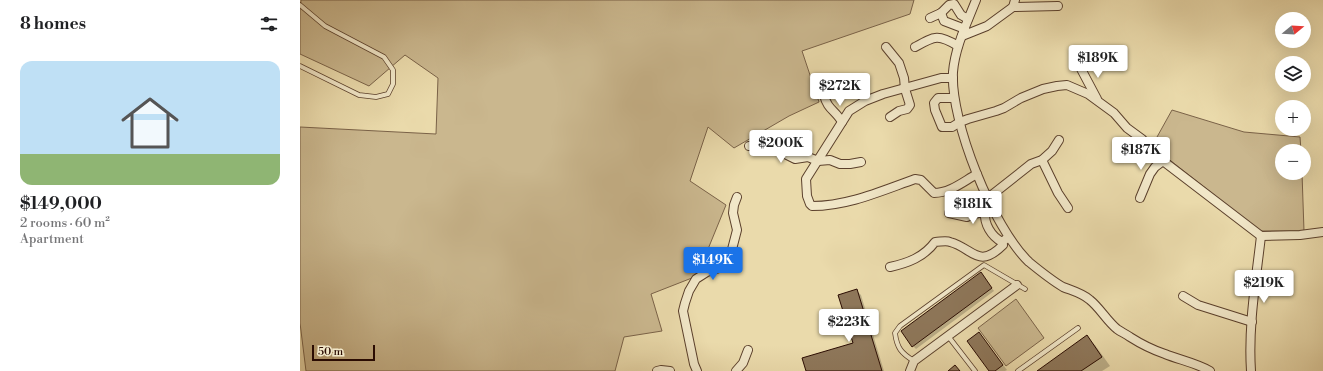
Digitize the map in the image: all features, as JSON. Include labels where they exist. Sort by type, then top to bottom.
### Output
[{"type":"street","points":[[976,0],[958,46],[953,71],[954,98],[960,122],[977,174],[1009,237],[1022,255],[1040,272],[1065,288],[1079,293],[1090,300],[1118,330],[1148,347],[1210,371]]},
{"type":"street","points":[[930,18],[941,13],[949,6],[954,4],[961,15],[968,19]]},
{"type":"street","points":[[941,13],[944,21],[963,32],[987,26],[1014,4],[1058,6]]},
{"type":"street","points":[[915,47],[930,39],[941,37],[958,46]]},
{"type":"street","points":[[886,48],[899,63],[910,105],[907,110],[899,111],[890,117]]},
{"type":"street","points":[[1080,67],[1097,100]]},
{"type":"street","points":[[953,78],[941,78],[865,101],[849,111],[806,179],[807,196],[812,206],[828,205],[860,199],[915,179],[922,180],[934,193],[940,193],[977,174]]},
{"type":"street","points":[[954,98],[938,98],[934,103],[935,110],[942,127],[952,127],[960,122],[1004,108],[1043,89],[1057,86],[1075,88],[1097,100],[1114,113],[1127,128],[1142,139],[1163,161],[1261,236],[1300,235],[1323,232]]},
{"type":"street","points":[[824,95],[827,106],[839,115],[842,122]]},
{"type":"street","points":[[988,198],[1031,164],[1042,160],[1052,151],[1059,140]]},
{"type":"street","points":[[748,146],[758,146],[773,150],[795,159],[808,157],[818,161],[830,160],[840,164],[861,162]]},
{"type":"street","points":[[1042,160],[1058,193],[1068,208]]},
{"type":"street","points":[[1140,198],[1150,174],[1155,167],[1163,161]]},
{"type":"street","points":[[697,371],[694,364],[683,311],[688,291],[696,279],[707,272],[719,268],[730,257],[736,230],[733,213],[737,197]]},
{"type":"street","points":[[949,213],[967,217],[994,209]]},
{"type":"street","points":[[985,212],[985,219],[989,229],[995,238],[1002,242]]},
{"type":"street","points":[[1251,371],[1250,358],[1252,322],[1261,236]]},
{"type":"street","points":[[890,267],[906,264],[919,257],[929,250],[935,242],[949,241],[976,256],[982,257],[993,253],[1003,244],[1002,242],[1009,237]]},
{"type":"street","points":[[910,371],[914,361],[1017,285]]},
{"type":"street","points":[[1183,296],[1198,305],[1252,322]]},
{"type":"street","points":[[736,371],[743,363],[748,350]]},
{"type":"street","points":[[657,371],[670,371]]},
{"type":"lane","points":[[300,5],[325,26],[384,57],[393,70],[393,84],[388,94],[376,97],[359,95],[300,66]]},
{"type":"lane","points":[[914,361],[905,356],[896,345],[895,333],[900,326],[984,265],[1025,289]]},
{"type":"lane","points":[[1018,371],[1078,328]]},
{"type":"lane","points":[[947,336],[975,371]]},
{"type":"shaded area","points":[[301,0],[914,0],[910,14],[802,51],[819,102],[789,116],[734,148],[708,127],[690,181],[726,205],[697,276],[651,294],[662,331],[624,337],[615,371],[306,371],[300,323],[300,127],[436,134],[438,78],[405,55],[369,86],[300,54]]},
{"type":"shaded area","points":[[1172,110],[1244,132],[1275,135],[1275,136],[1300,137],[1300,144],[1275,144],[1275,180],[1302,180],[1304,231],[1260,231],[1152,146]]},
{"type":"shaded area","points":[[1016,299],[1044,338],[1006,366],[978,328]]},
{"type":"building","points":[[981,272],[992,288],[912,347],[901,331]]},
{"type":"building","points":[[857,289],[882,371],[806,371],[802,358],[853,343],[838,295]]},
{"type":"building","points":[[979,332],[1003,365],[995,371],[989,371],[967,341]]},
{"type":"building","points":[[1087,335],[1102,357],[1081,371],[1037,371]]},
{"type":"building","points":[[955,365],[960,371],[948,371]]}]
